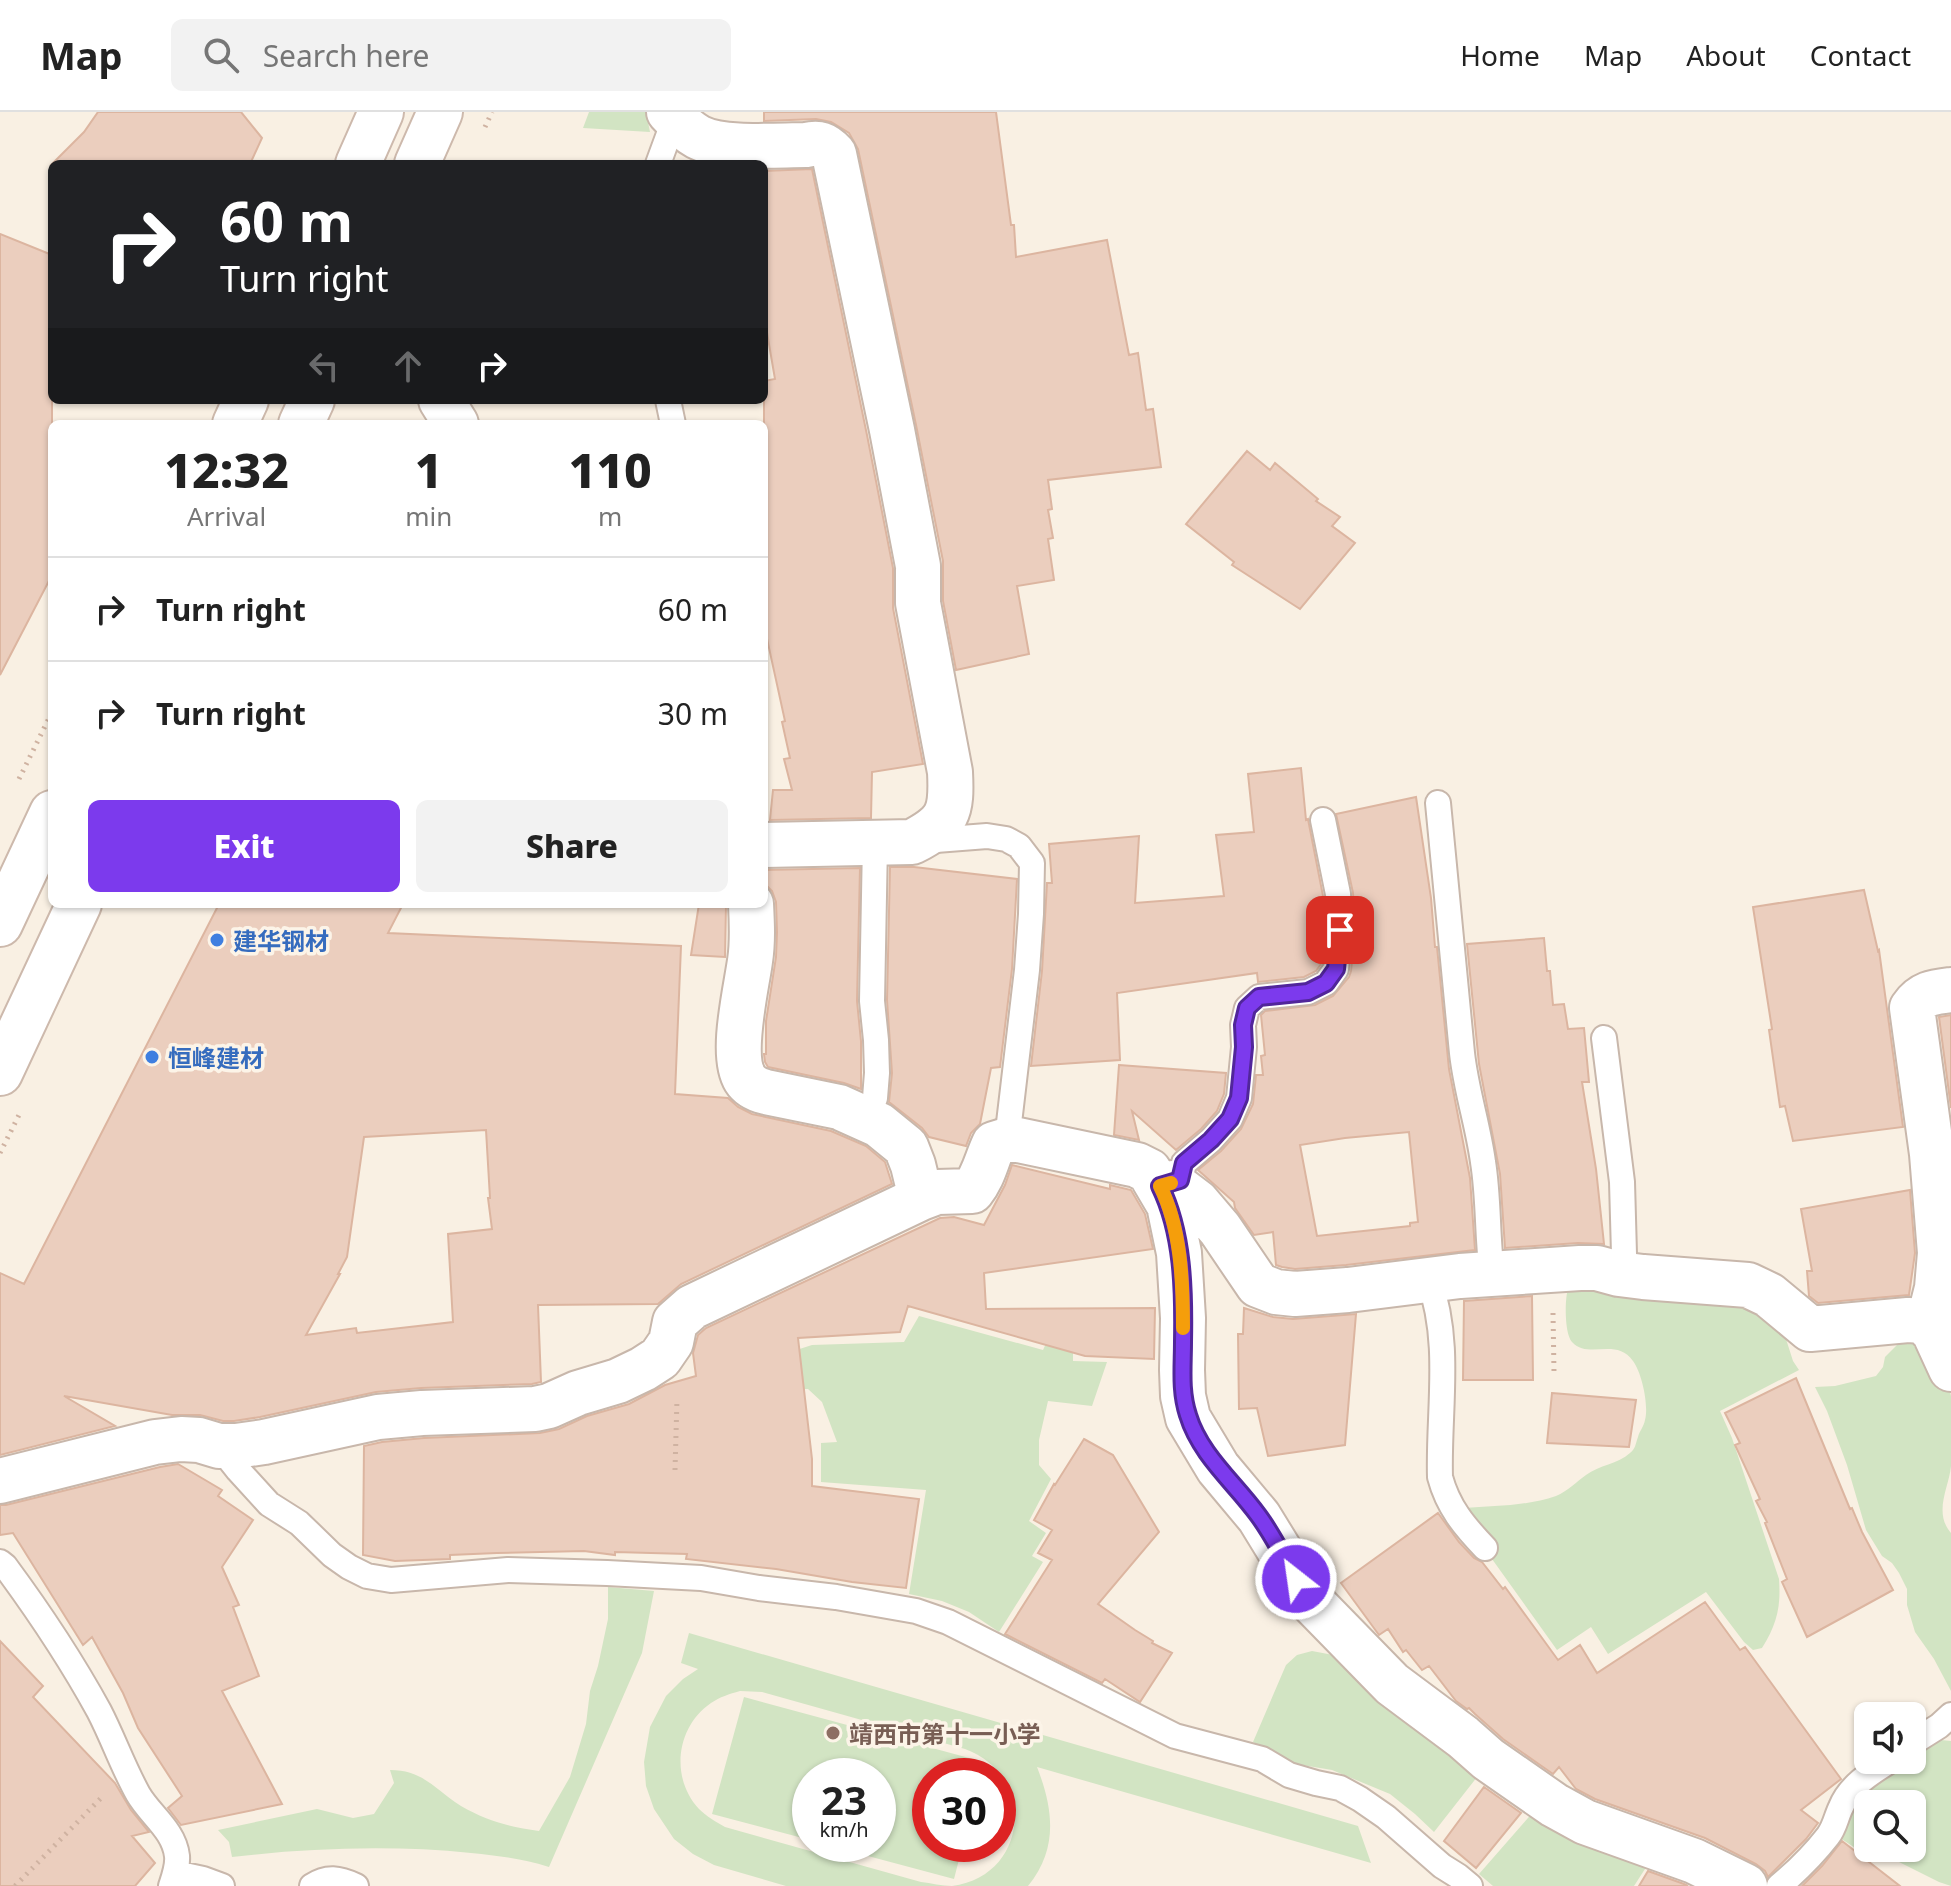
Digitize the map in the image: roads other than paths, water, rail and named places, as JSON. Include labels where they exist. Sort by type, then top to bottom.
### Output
[{"type":"street","points":[[360,160],[381,112]]},
{"type":"street","points":[[419,160],[440,112]]},
{"type":"street","points":[[673,117],[698,137],[720,145],[806,145],[817,142],[827,145],[834,154],[918,566],[918,603],[950,772],[952,798],[945,818],[927,834],[893,842],[768,845]]},
{"type":"street","points":[[0,924],[48,822]]},
{"type":"street","points":[[0,1073],[77,908]]},
{"type":"street","points":[[751,908],[751,959],[738,1048],[746,1081],[755,1089],[839,1107],[879,1125],[906,1147],[921,1198]]},
{"type":"street","points":[[1923,1321],[1932,1308],[1937,1288],[1940,1253],[1932,1154],[1912,1008],[1918,999],[1929,993],[1951,990]]},
{"type":"street","points":[[0,1481],[155,1442],[181,1439],[236,1446],[378,1417],[549,1406],[618,1381],[660,1358],[671,1342],[675,1322],[692,1307],[921,1198],[937,1192],[972,1191],[982,1177],[994,1144],[1007,1140],[1137,1165],[1149,1171],[1197,1202],[1220,1229],[1258,1285],[1276,1292],[1295,1294],[1492,1274],[1597,1268],[1619,1274],[1748,1285],[1769,1295],[1810,1329],[1923,1321],[1934,1332],[1951,1369]]},
{"type":"street","points":[[1166,1184],[1179,1253],[1183,1396],[1188,1418],[1218,1468],[1259,1517],[1310,1600],[1392,1684],[1488,1759],[1554,1805],[1585,1822],[1694,1861],[1745,1886]]},
{"type":"lane","points":[[659,160],[673,117]]},
{"type":"lane","points":[[1438,803],[1462,1053],[1484,1166],[1492,1274]]},
{"type":"lane","points":[[1166,1184],[1180,1180],[1184,1163],[1230,1119],[1239,1098],[1243,1025],[1247,1008],[1259,997],[1308,992],[1326,983],[1336,969],[1340,930],[1338,894],[1323,820]]},
{"type":"lane","points":[[867,1118],[875,1098],[876,1040],[872,1001],[893,842],[987,836],[1006,839],[1019,846],[1032,863],[1027,970],[1007,1140]]},
{"type":"lane","points":[[1604,1038],[1623,1195],[1624,1254],[1619,1274]]},
{"type":"lane","points":[[1429,1280],[1437,1303],[1442,1361],[1440,1477],[1452,1509],[1485,1548]]},
{"type":"lane","points":[[219,1446],[269,1504],[299,1523],[332,1555],[367,1576],[391,1580],[508,1570],[701,1578],[904,1609],[948,1622],[1175,1736],[1262,1759],[1289,1775],[1340,1788],[1386,1817],[1470,1886]]},
{"type":"lane","points":[[0,1562],[55,1638],[98,1709],[139,1797],[170,1835],[177,1856],[173,1880],[203,1879],[222,1886]]},
{"type":"lane","points":[[1926,1734],[1951,1715]]},
{"type":"lane","points":[[1779,1886],[1829,1834],[1849,1792],[1871,1774]]},
{"type":"lane","points":[[312,1886],[326,1878],[344,1880],[356,1886]]},
{"type":"place","name":"建华钢材","points":[[217,940]]},
{"type":"place","name":"恒峰建材","points":[[152,1057]]},
{"type":"place","name":"靖西市第十一小学","points":[[833,1733]]}]
